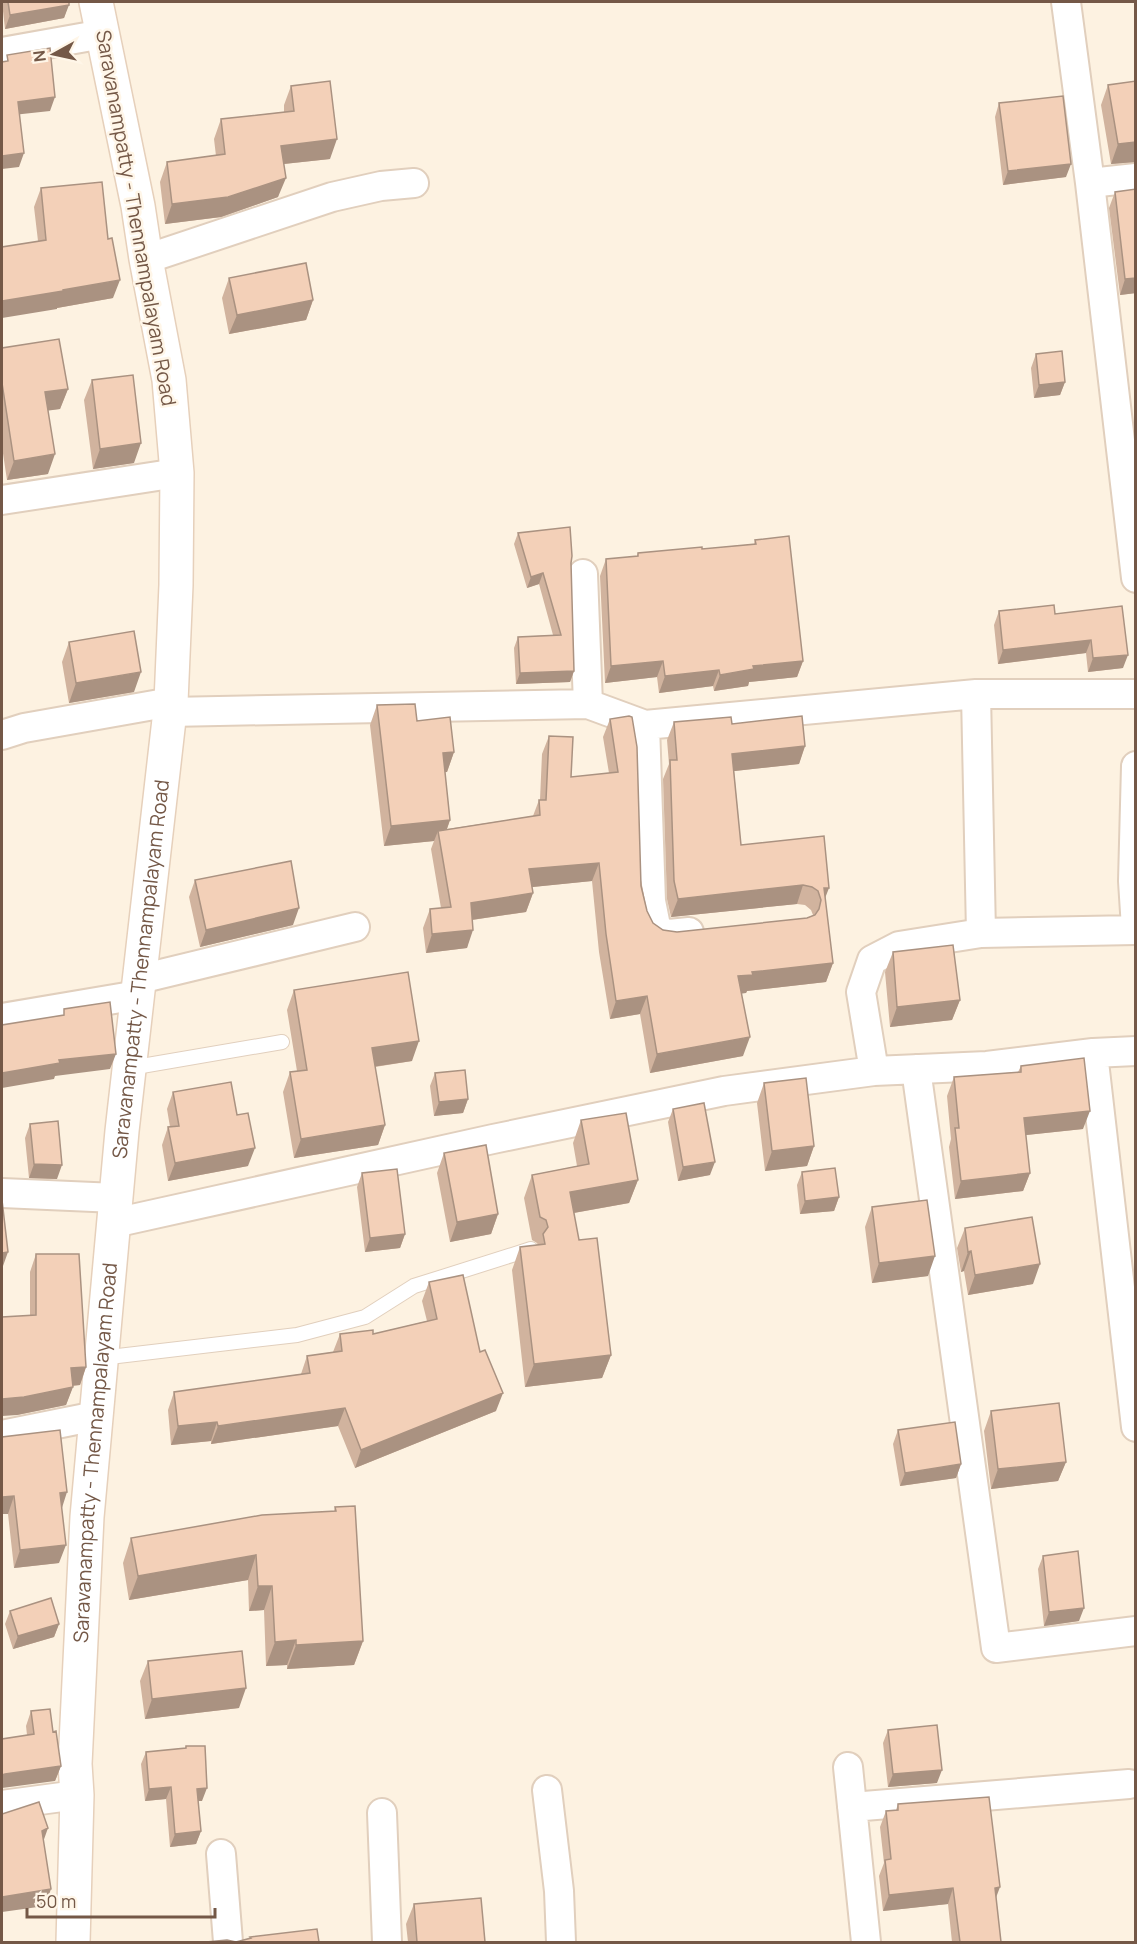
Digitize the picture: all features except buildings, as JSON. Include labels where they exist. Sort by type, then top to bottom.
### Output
[{"type":"main road","name":"Saravanampatty - Thennampalayam Road","points":[[73,1942],[77,1794],[75,1764],[86,1529],[115,1210],[170,707],[176,585],[177,473],[169,380],[138,206],[96,2]]},
{"type":"street","points":[[1066,2],[1090,183],[1136,578]]},
{"type":"street","points":[[2,52],[103,34]]},
{"type":"street","points":[[1090,183],[1136,178]]},
{"type":"street","points":[[146,259],[332,196],[381,186],[414,183]]},
{"type":"street","points":[[2,500],[177,473]]},
{"type":"street","points":[[583,574],[588,704]]},
{"type":"street","points":[[2,735],[24,728],[170,707],[588,704],[645,725],[976,694],[1136,694]]},
{"type":"street","points":[[976,694],[981,933]]},
{"type":"street","points":[[645,725],[651,901],[656,926],[660,932],[669,934],[716,929]]},
{"type":"street","points":[[874,1071],[861,992],[872,960],[899,946],[981,933],[1136,929],[1134,881],[1136,766]]},
{"type":"street","points":[[2,1018],[139,987],[355,927]]},
{"type":"street","points":[[2,1193],[115,1210],[492,1139],[712,1093],[874,1071],[987,1066],[1094,1053],[1136,1051]]},
{"type":"street","points":[[1094,1053],[1136,1427]]},
{"type":"street","points":[[916,1069],[996,1648],[1136,1631]]},
{"type":"street","points":[[2,1435],[96,1416]]},
{"type":"street","points":[[848,1767],[866,1942]]},
{"type":"street","points":[[852,1808],[1129,1784]]},
{"type":"street","points":[[547,1790],[559,1891],[561,1942]]},
{"type":"street","points":[[2,1805],[77,1794]]},
{"type":"street","points":[[382,1813],[387,1942]]},
{"type":"street","points":[[221,1854],[228,1942]]},
{"type":"lane","points":[[130,1068],[282,1042]]},
{"type":"lane","points":[[101,1358],[297,1335],[365,1317],[414,1286],[531,1249]]}]
